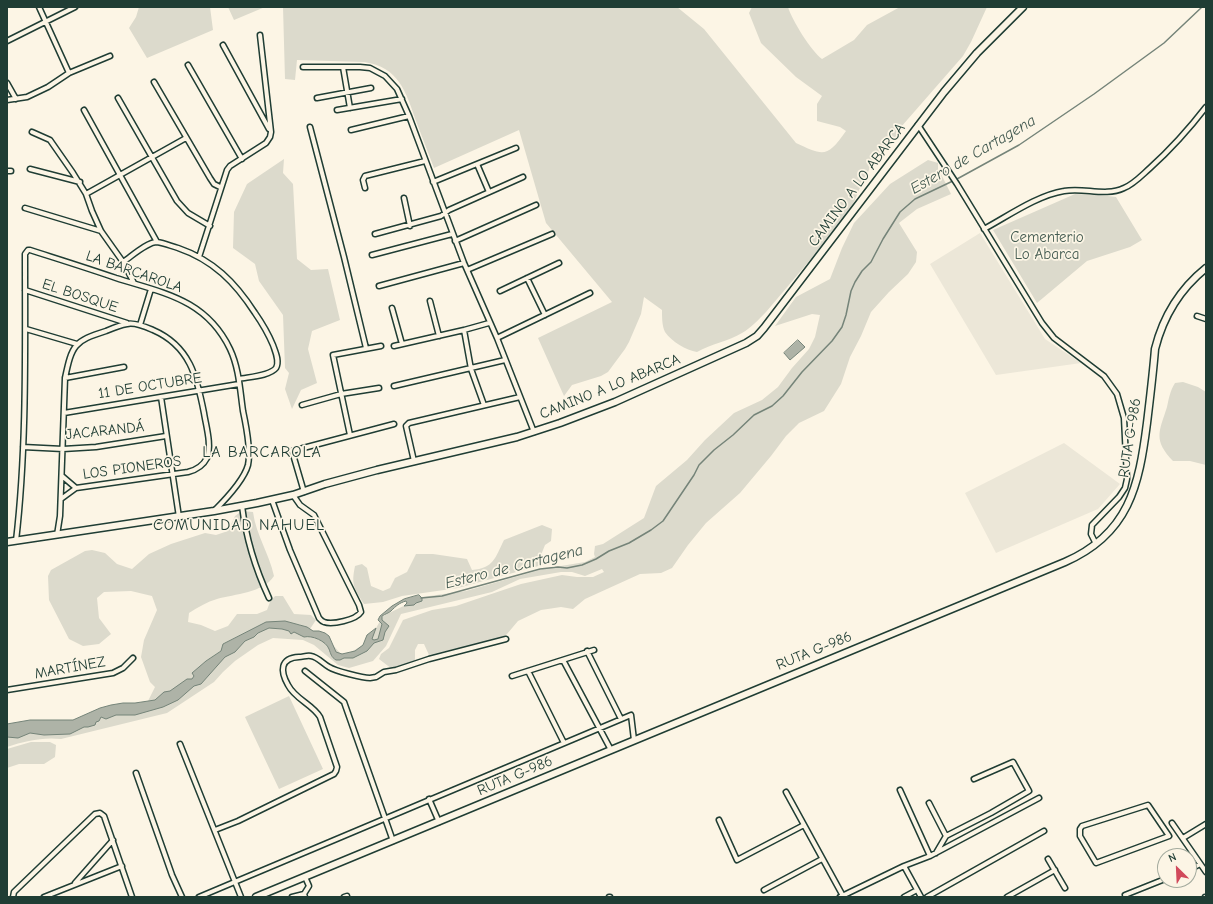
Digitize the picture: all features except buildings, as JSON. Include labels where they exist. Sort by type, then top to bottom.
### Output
[{"type":"main road","name":"CAMINO A LO ABARCA","points":[[7,542],[178,517],[272,500],[304,492],[325,484],[414,461],[486,445],[534,432],[572,419],[615,402],[740,346],[757,336],[764,328],[861,203],[918,126],[969,63],[1023,7]]},
{"type":"main road","name":"RUTA G-986","points":[[256,897],[1080,555],[1096,544],[1109,532],[1121,517],[1130,500],[1136,483],[1145,440],[1156,349],[1161,329],[1170,310],[1182,293],[1195,277],[1206,268]]},
{"type":"street","points":[[39,7],[69,72]]},
{"type":"street","points":[[7,41],[75,7]]},
{"type":"street","points":[[199,257],[210,226],[226,170],[266,143],[270,137],[260,35]]},
{"type":"street","points":[[223,45],[270,132]]},
{"type":"street","points":[[7,100],[28,97],[48,87],[69,72],[110,56]]},
{"type":"street","points":[[188,65],[242,159]]},
{"type":"street","points":[[303,67],[365,67],[380,72],[394,84],[409,116],[452,234],[497,338],[534,432]]},
{"type":"street","points":[[343,67],[350,108]]},
{"type":"street","points":[[154,82],[212,182],[220,187]]},
{"type":"street","points":[[7,84],[16,98]]},
{"type":"street","points":[[317,98],[371,88]]},
{"type":"street","points":[[118,98],[177,201],[188,213],[210,226]]},
{"type":"street","points":[[336,110],[402,99]]},
{"type":"street","points":[[984,229],[1042,197],[1054,193],[1077,190],[1105,193],[1114,192],[1124,188],[1143,174],[1171,148],[1206,107]]},
{"type":"street","points":[[84,110],[157,242],[150,244],[123,262]]},
{"type":"street","points":[[351,130],[409,116]]},
{"type":"street","points":[[918,126],[1045,327],[1060,343],[1104,376],[1113,387],[1120,403],[1124,418],[1127,479],[1125,488],[1119,497],[1092,525],[1091,534],[1096,544]]},
{"type":"street","points":[[310,127],[366,348]]},
{"type":"street","points":[[32,132],[50,140],[80,182],[100,231],[123,262],[134,283]]},
{"type":"street","points":[[86,194],[186,138]]},
{"type":"street","points":[[433,182],[516,148]]},
{"type":"street","points":[[365,188],[363,180],[365,176],[425,161]]},
{"type":"street","points":[[477,164],[489,192]]},
{"type":"street","points":[[30,169],[80,182]]},
{"type":"street","points":[[375,234],[410,226],[441,216],[449,210],[523,177]]},
{"type":"street","points":[[404,198],[410,226]]},
{"type":"street","points":[[455,241],[536,205]]},
{"type":"street","points":[[25,208],[100,231]]},
{"type":"street","points":[[372,255],[452,234]]},
{"type":"street","points":[[467,270],[552,234]]},
{"type":"street","name":"11 DE OCTUBRE","points":[[64,413],[200,390],[239,381],[267,374],[274,370],[278,363],[266,329],[244,295],[223,274],[199,257],[179,248],[157,242]]},
{"type":"street","name":"LA BARCAROLA","points":[[25,290],[26,254],[28,250],[169,294],[186,302],[214,325],[225,340],[236,365],[246,431],[248,465],[244,474],[223,502],[214,511]]},
{"type":"street","points":[[380,286],[464,263]]},
{"type":"street","points":[[500,291],[559,263]]},
{"type":"street","points":[[527,278],[545,315]]},
{"type":"street","points":[[140,326],[152,289]]},
{"type":"street","points":[[16,541],[23,447],[26,329],[25,290]]},
{"type":"street","name":"EL BOSQUE","points":[[25,290],[128,324]]},
{"type":"street","points":[[497,338],[590,293]]},
{"type":"street","points":[[430,301],[439,336]]},
{"type":"street","points":[[392,308],[402,344]]},
{"type":"street","points":[[1197,316],[1206,319]]},
{"type":"street","points":[[394,346],[464,330],[490,322]]},
{"type":"street","name":"LOS PIONEROS","points":[[57,535],[61,499],[65,378],[70,354],[77,344],[88,336],[128,324],[151,329],[164,335],[180,348],[192,365],[200,390],[208,438],[208,456],[205,462],[198,469],[188,472],[76,488],[61,499]]},
{"type":"street","points":[[26,329],[77,344]]},
{"type":"street","points":[[464,330],[471,369],[484,404]]},
{"type":"street","points":[[350,435],[333,355],[381,346]]},
{"type":"street","points":[[394,386],[505,360]]},
{"type":"street","points":[[65,378],[124,367]]},
{"type":"street","points":[[302,405],[341,394],[378,388]]},
{"type":"street","points":[[161,397],[178,517]]},
{"type":"street","points":[[414,461],[406,426],[409,423],[484,404],[520,397]]},
{"type":"street","points":[[304,492],[292,451],[394,424]]},
{"type":"street","name":"JACARANDÁ","points":[[23,447],[96,448],[166,436]]},
{"type":"street","name":"LOS PIONEROS","points":[[62,476],[76,488]]},
{"type":"street","points":[[272,500],[290,550],[319,618],[326,623],[343,621],[359,616],[361,610],[360,605],[314,515],[300,505],[293,495]]},
{"type":"street","points":[[242,506],[252,553],[270,598]]},
{"type":"street","points":[[215,830],[238,821],[334,774],[336,771],[337,767],[318,713],[292,691],[286,680],[283,668],[284,663],[287,660],[295,657],[312,656],[336,670],[370,678],[429,659],[506,639]]},
{"type":"street","points":[[512,676],[594,650]]},
{"type":"street","points":[[587,652],[621,719]]},
{"type":"street","name":"MARTÍNEZ","points":[[7,690],[114,673],[123,668],[132,658]]},
{"type":"street","points":[[562,660],[611,750]]},
{"type":"street","points":[[528,671],[564,743]]},
{"type":"street","points":[[305,672],[344,702],[392,841]]},
{"type":"street","points":[[199,897],[631,715],[634,740]]},
{"type":"street","points":[[180,744],[241,897]]},
{"type":"street","points":[[974,779],[1013,762],[1034,800]]},
{"type":"street","points":[[136,772],[172,875],[182,897]]},
{"type":"street","points":[[900,790],[930,856]]},
{"type":"street","points":[[936,853],[946,836],[991,813],[1029,791]]},
{"type":"street","points":[[786,792],[842,896],[904,866],[930,856],[1039,798]]},
{"type":"street","points":[[429,799],[439,822]]},
{"type":"street","points":[[929,803],[946,836]]},
{"type":"street","points":[[1169,836],[1148,804],[1084,824],[1080,831],[1080,836],[1096,863],[1169,836],[1178,831]]},
{"type":"street","points":[[13,897],[14,892],[96,813],[100,812],[104,815],[132,897]]},
{"type":"street","points":[[719,820],[737,860],[804,825]]},
{"type":"street","points":[[1172,823],[1206,872]]},
{"type":"street","points":[[1183,838],[1206,824]]},
{"type":"street","points":[[927,897],[1044,831]]},
{"type":"street","points":[[74,885],[113,840]]},
{"type":"street","points":[[764,890],[822,859]]},
{"type":"street","points":[[1048,859],[1065,888]]},
{"type":"street","points":[[44,897],[122,866]]},
{"type":"street","points":[[904,866],[921,897]]},
{"type":"street","points":[[1007,897],[1055,870]]},
{"type":"street","points":[[292,897],[305,895],[309,886],[305,877]]},
{"type":"street","points":[[1125,895],[1157,882]]},
{"type":"street","points":[[904,897],[917,890]]},
{"type":"shaded area","points":[[980,233],[1045,339],[1081,363],[996,375],[930,264]]},
{"type":"shaded area","points":[[798,340],[805,347],[790,360],[784,353]]},
{"type":"shaded area","points":[[1064,443],[1120,484],[1098,509],[996,553],[965,493]]},
{"type":"shaded area","points":[[419,595],[422,598],[422,601],[414,605],[404,606],[407,603],[406,601],[382,616],[382,620],[389,626],[385,632],[383,640],[374,643],[367,651],[353,658],[336,660],[332,657],[325,643],[318,639],[304,637],[294,632],[291,634],[289,631],[282,629],[269,628],[245,641],[235,652],[225,657],[201,684],[194,686],[178,700],[163,707],[135,715],[116,715],[106,719],[101,717],[95,725],[84,727],[70,734],[44,735],[30,733],[18,738],[7,737],[7,724],[30,720],[73,720],[100,708],[111,705],[155,700],[164,692],[170,691],[187,679],[192,679],[194,676],[192,673],[221,651],[223,644],[266,622],[285,621],[307,627],[313,631],[319,631],[329,636],[336,652],[342,654],[355,651],[363,645],[367,635],[376,628],[372,639],[378,639],[382,624],[378,620],[380,616],[392,606],[404,599]]},
{"type":"green space","points":[[139,7],[210,7],[213,30],[147,58],[129,28],[136,17]]},
{"type":"green space","points":[[228,7],[265,7],[234,20]]},
{"type":"green space","points":[[283,7],[677,7],[704,29],[796,143],[819,152],[824,152],[834,146],[846,131],[840,127],[817,121],[817,104],[822,96],[796,77],[761,43],[749,13],[752,7],[788,7],[802,35],[822,59],[854,40],[867,25],[900,7],[987,7],[963,56],[901,127],[898,135],[874,160],[849,214],[755,323],[737,336],[697,352],[680,345],[668,336],[663,327],[662,310],[644,297],[641,314],[629,342],[608,372],[601,376],[572,385],[564,396],[538,338],[612,302],[546,223],[519,130],[434,168],[409,100],[399,82],[385,69],[364,62],[297,60],[295,80],[285,79]]},
{"type":"green space","points":[[284,159],[283,173],[293,184],[297,259],[311,270],[328,269],[340,320],[312,331],[308,349],[317,383],[301,390],[292,409],[285,389],[289,373],[285,368],[283,315],[259,281],[255,264],[233,248],[234,212],[247,184]]},
{"type":"green space","points":[[928,160],[938,163],[937,176],[941,174],[951,194],[917,209],[899,223],[917,252],[916,262],[908,274],[871,312],[850,357],[841,384],[824,411],[799,423],[786,436],[740,493],[706,523],[672,568],[661,573],[640,574],[585,599],[573,609],[561,607],[541,610],[518,621],[507,634],[501,638],[429,655],[424,644],[418,644],[415,650],[415,660],[392,669],[379,659],[381,654],[389,648],[403,620],[432,610],[456,606],[521,584],[562,575],[593,577],[604,572],[602,569],[585,576],[572,572],[561,572],[520,579],[492,592],[401,614],[386,646],[373,661],[349,668],[338,665],[314,645],[303,640],[273,638],[258,645],[235,661],[214,682],[167,713],[61,739],[34,740],[7,747],[7,734],[10,733],[126,713],[153,700],[148,701],[155,687],[150,682],[141,657],[144,640],[157,610],[152,596],[131,591],[104,592],[97,598],[99,618],[111,634],[99,644],[83,646],[69,639],[49,600],[48,576],[51,570],[85,551],[92,550],[105,553],[117,564],[132,569],[149,554],[171,544],[205,533],[216,535],[228,531],[235,516],[242,511],[253,512],[274,576],[269,582],[256,589],[217,599],[203,605],[189,613],[188,622],[201,625],[215,631],[228,626],[237,614],[257,614],[267,610],[270,602],[275,596],[283,596],[294,614],[311,615],[316,620],[310,629],[298,624],[260,625],[223,644],[221,651],[206,661],[193,673],[194,675],[240,640],[271,627],[325,636],[340,653],[346,655],[368,642],[383,616],[422,597],[466,591],[543,569],[585,562],[595,557],[595,546],[603,544],[644,518],[656,486],[687,460],[705,440],[734,413],[762,400],[778,387],[809,349],[815,337],[820,315],[812,314],[775,326],[796,297],[830,279],[854,223],[890,184]]},
{"type":"green space","name":"Cementerio Lo Abarca","points":[[1075,194],[1116,197],[1142,240],[1130,247],[1087,261],[1037,303],[993,230]]},
{"type":"green space","points":[[1183,382],[1198,387],[1206,392],[1206,465],[1190,461],[1173,461],[1162,447],[1160,441],[1160,430],[1171,392],[1175,383]]},
{"type":"green space","points":[[542,525],[552,529],[551,541],[545,545],[541,555],[551,559],[542,565],[458,588],[402,596],[383,602],[364,604],[354,586],[353,578],[355,566],[362,564],[367,568],[371,586],[383,591],[390,588],[395,578],[407,572],[416,554],[433,554],[467,559],[472,570],[479,569],[485,567],[493,561],[504,540]]},
{"type":"green space","points":[[289,696],[323,769],[279,789],[245,717]]},
{"type":"green space","points":[[31,742],[50,742],[56,745],[55,757],[44,764],[19,764],[7,768],[7,749]]},
{"type":"waterway","name":"Estero de Cartagena","points":[[421,598],[442,596],[540,569],[558,567],[567,568],[582,565],[609,551],[629,543],[663,521],[694,475],[699,465],[754,415],[772,406],[783,396],[802,372],[832,341],[842,327],[851,291],[855,282],[862,271],[871,262],[900,212],[915,199],[957,179],[1019,145],[1094,94],[1164,43],[1202,7]]},
{"type":"district","name":"LA BARCAROLA","points":[[262,452]]},
{"type":"district","name":"COMUNIDAD NAHUEL","points":[[239,525]]}]
